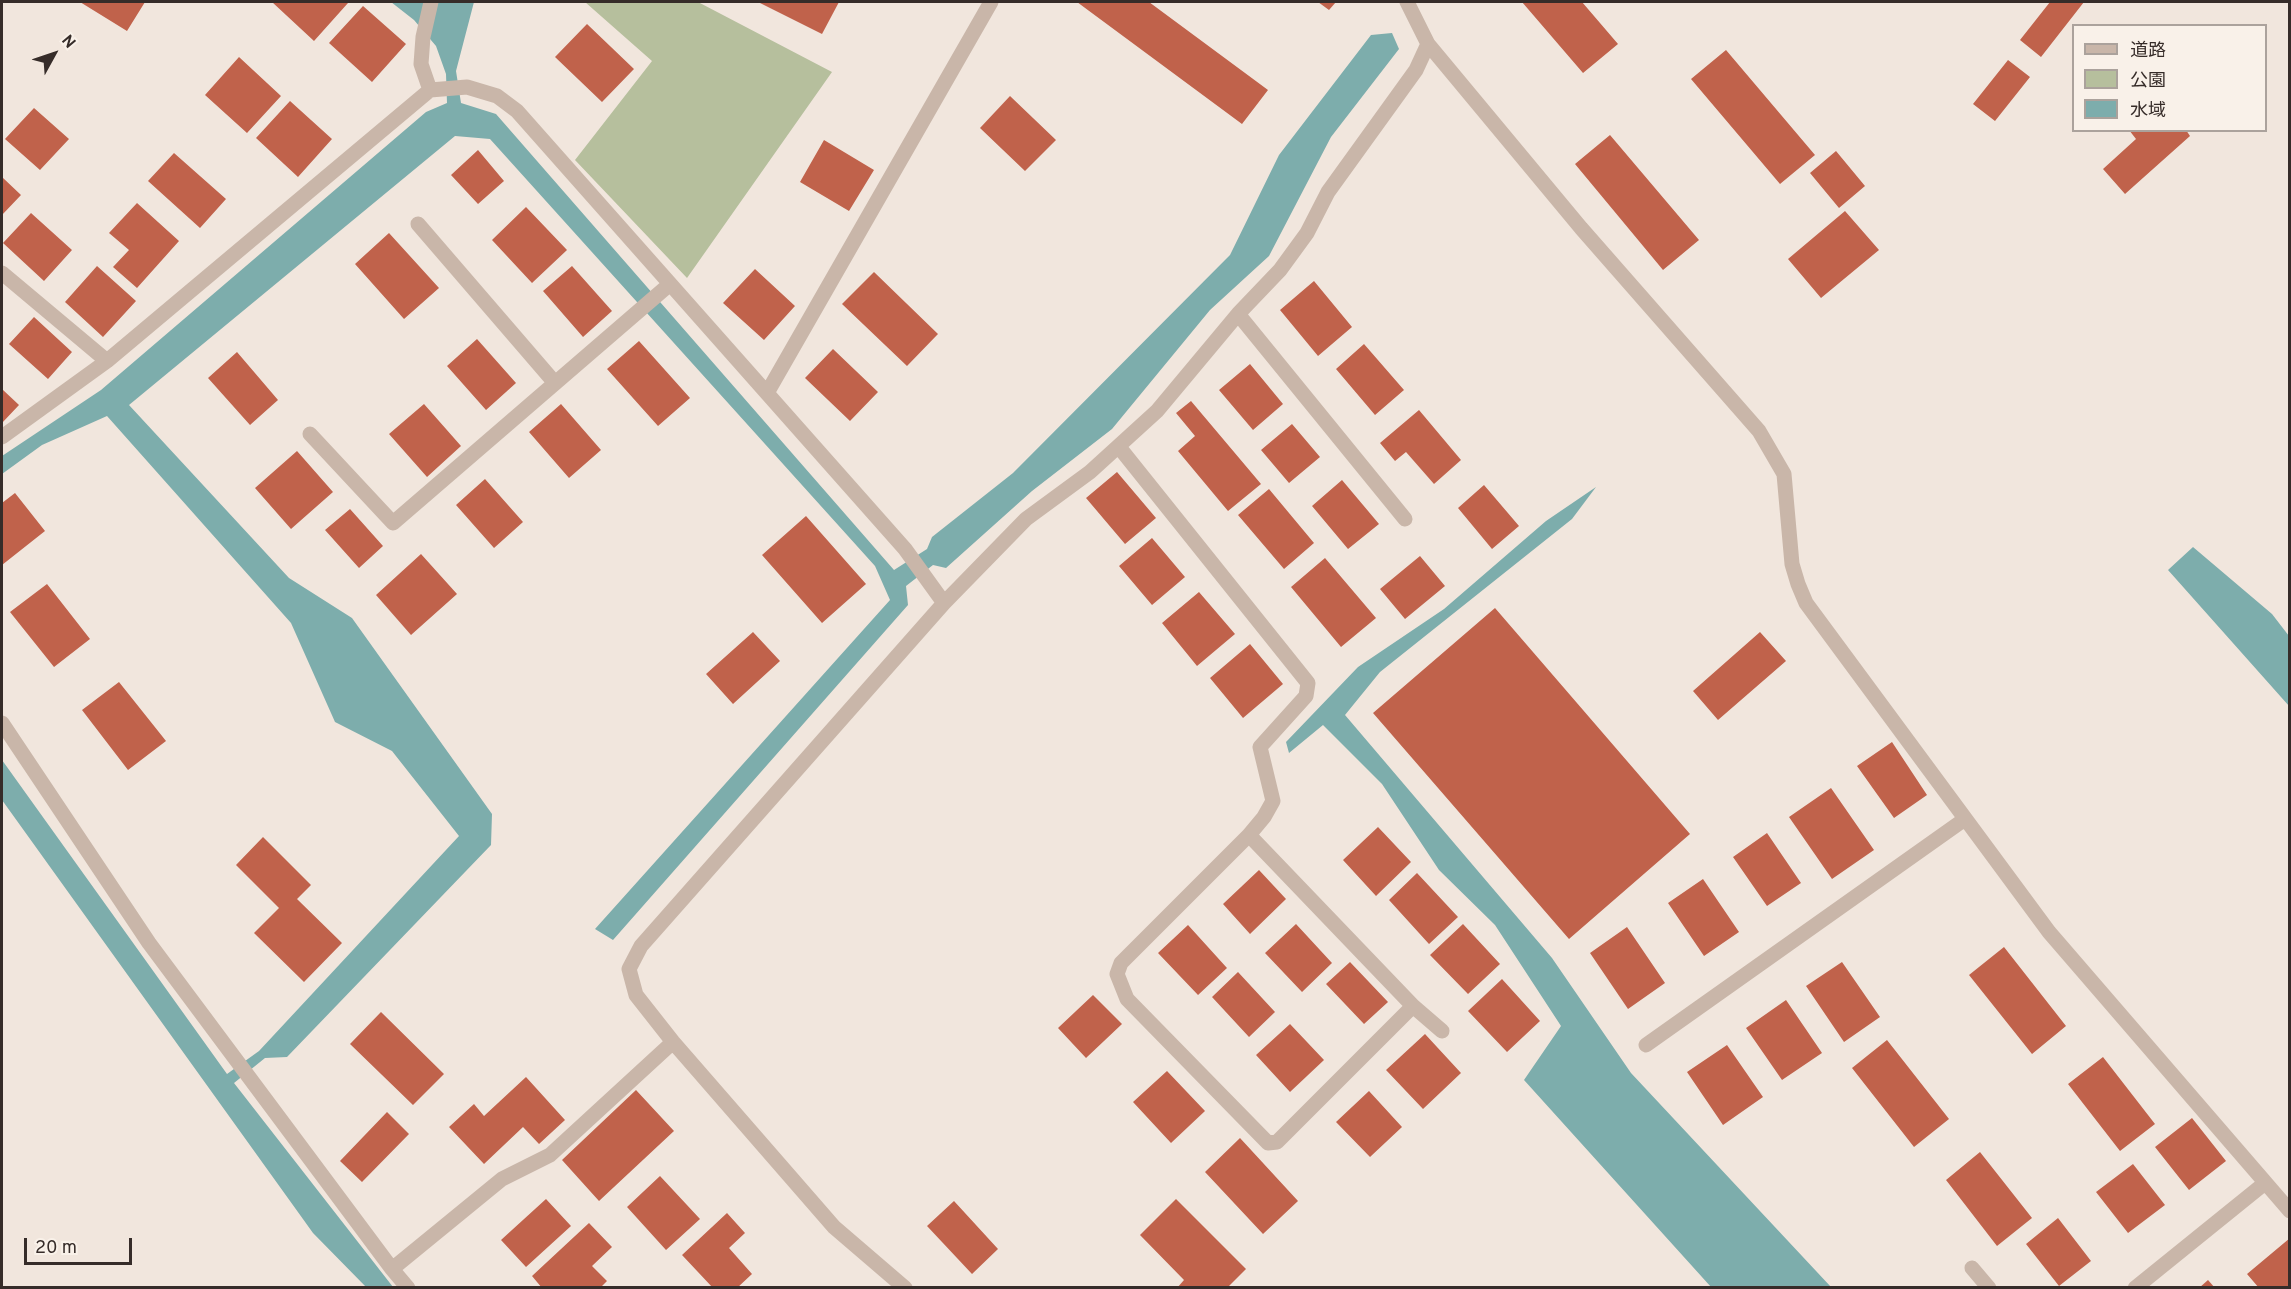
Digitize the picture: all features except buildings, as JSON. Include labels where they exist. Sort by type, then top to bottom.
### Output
[{"type":"street","points":[[430,90],[421,63],[423,37],[431,2]]},
{"type":"street","points":[[767,393],[991,2]]},
{"type":"street","points":[[1407,2],[1428,45],[1581,228],[1759,431],[1784,474],[1792,564],[1806,603],[2049,932],[2289,1211]]},
{"type":"street","points":[[904,1287],[834,1227],[673,1042],[636,995],[629,969],[641,946],[944,603],[1026,519],[1090,472],[1157,411],[1238,314],[1280,270],[1307,233],[1328,192],[1416,70],[1428,45]]},
{"type":"street","points":[[2,437],[107,361],[430,90],[467,87],[498,96],[517,111],[905,549],[944,603]]},
{"type":"street","points":[[417,224],[555,383]]},
{"type":"street","points":[[2,273],[107,361]]},
{"type":"street","points":[[310,434],[393,523],[670,284]]},
{"type":"street","points":[[1238,314],[1405,519]]},
{"type":"street","points":[[1119,447],[1308,683],[1306,696],[1260,747],[1273,801],[1264,818],[1121,963],[1117,974],[1127,999],[1268,1143],[1276,1142],[1413,1006]]},
{"type":"street","points":[[2,723],[148,943],[392,1269],[408,1287]]},
{"type":"street","points":[[1646,1045],[1965,819]]},
{"type":"street","points":[[1249,835],[1413,1006],[1442,1031]]},
{"type":"street","points":[[392,1269],[502,1179],[550,1155],[673,1042]]},
{"type":"street","points":[[2134,1287],[2265,1183]]},
{"type":"street","points":[[1972,1268],[1989,1287]]},
{"type":"green space","points":[[585,2],[698,2],[832,72],[687,278],[575,160],[652,61]]},
{"type":"water","points":[[391,2],[474,2],[456,71],[461,103],[496,114],[894,570],[927,549],[932,537],[1013,473],[1230,255],[1279,155],[1371,35],[1392,33],[1399,49],[1331,137],[1269,256],[1210,310],[1112,429],[1032,491],[946,568],[933,565],[906,586],[908,605],[613,940],[595,929],[890,600],[875,566],[490,139],[455,136],[129,405],[289,578],[352,618],[492,814],[491,845],[287,1057],[265,1058],[234,1083],[393,1287],[366,1287],[313,1233],[2,800],[2,760],[227,1074],[259,1051],[459,836],[392,751],[335,722],[291,623],[107,416],[42,445],[2,474],[2,456],[101,390],[426,112],[447,103],[446,74],[436,46],[414,20]]},
{"type":"water","points":[[1596,487],[1572,519],[1380,672],[1345,715],[1552,958],[1631,1073],[1831,1287],[1711,1287],[1524,1080],[1561,1026],[1495,925],[1439,870],[1382,784],[1323,725],[1289,753],[1286,742],[1358,667],[1444,609],[1546,521]]},
{"type":"water","points":[[2193,547],[2272,614],[2289,636],[2289,706],[2168,570]]}]
